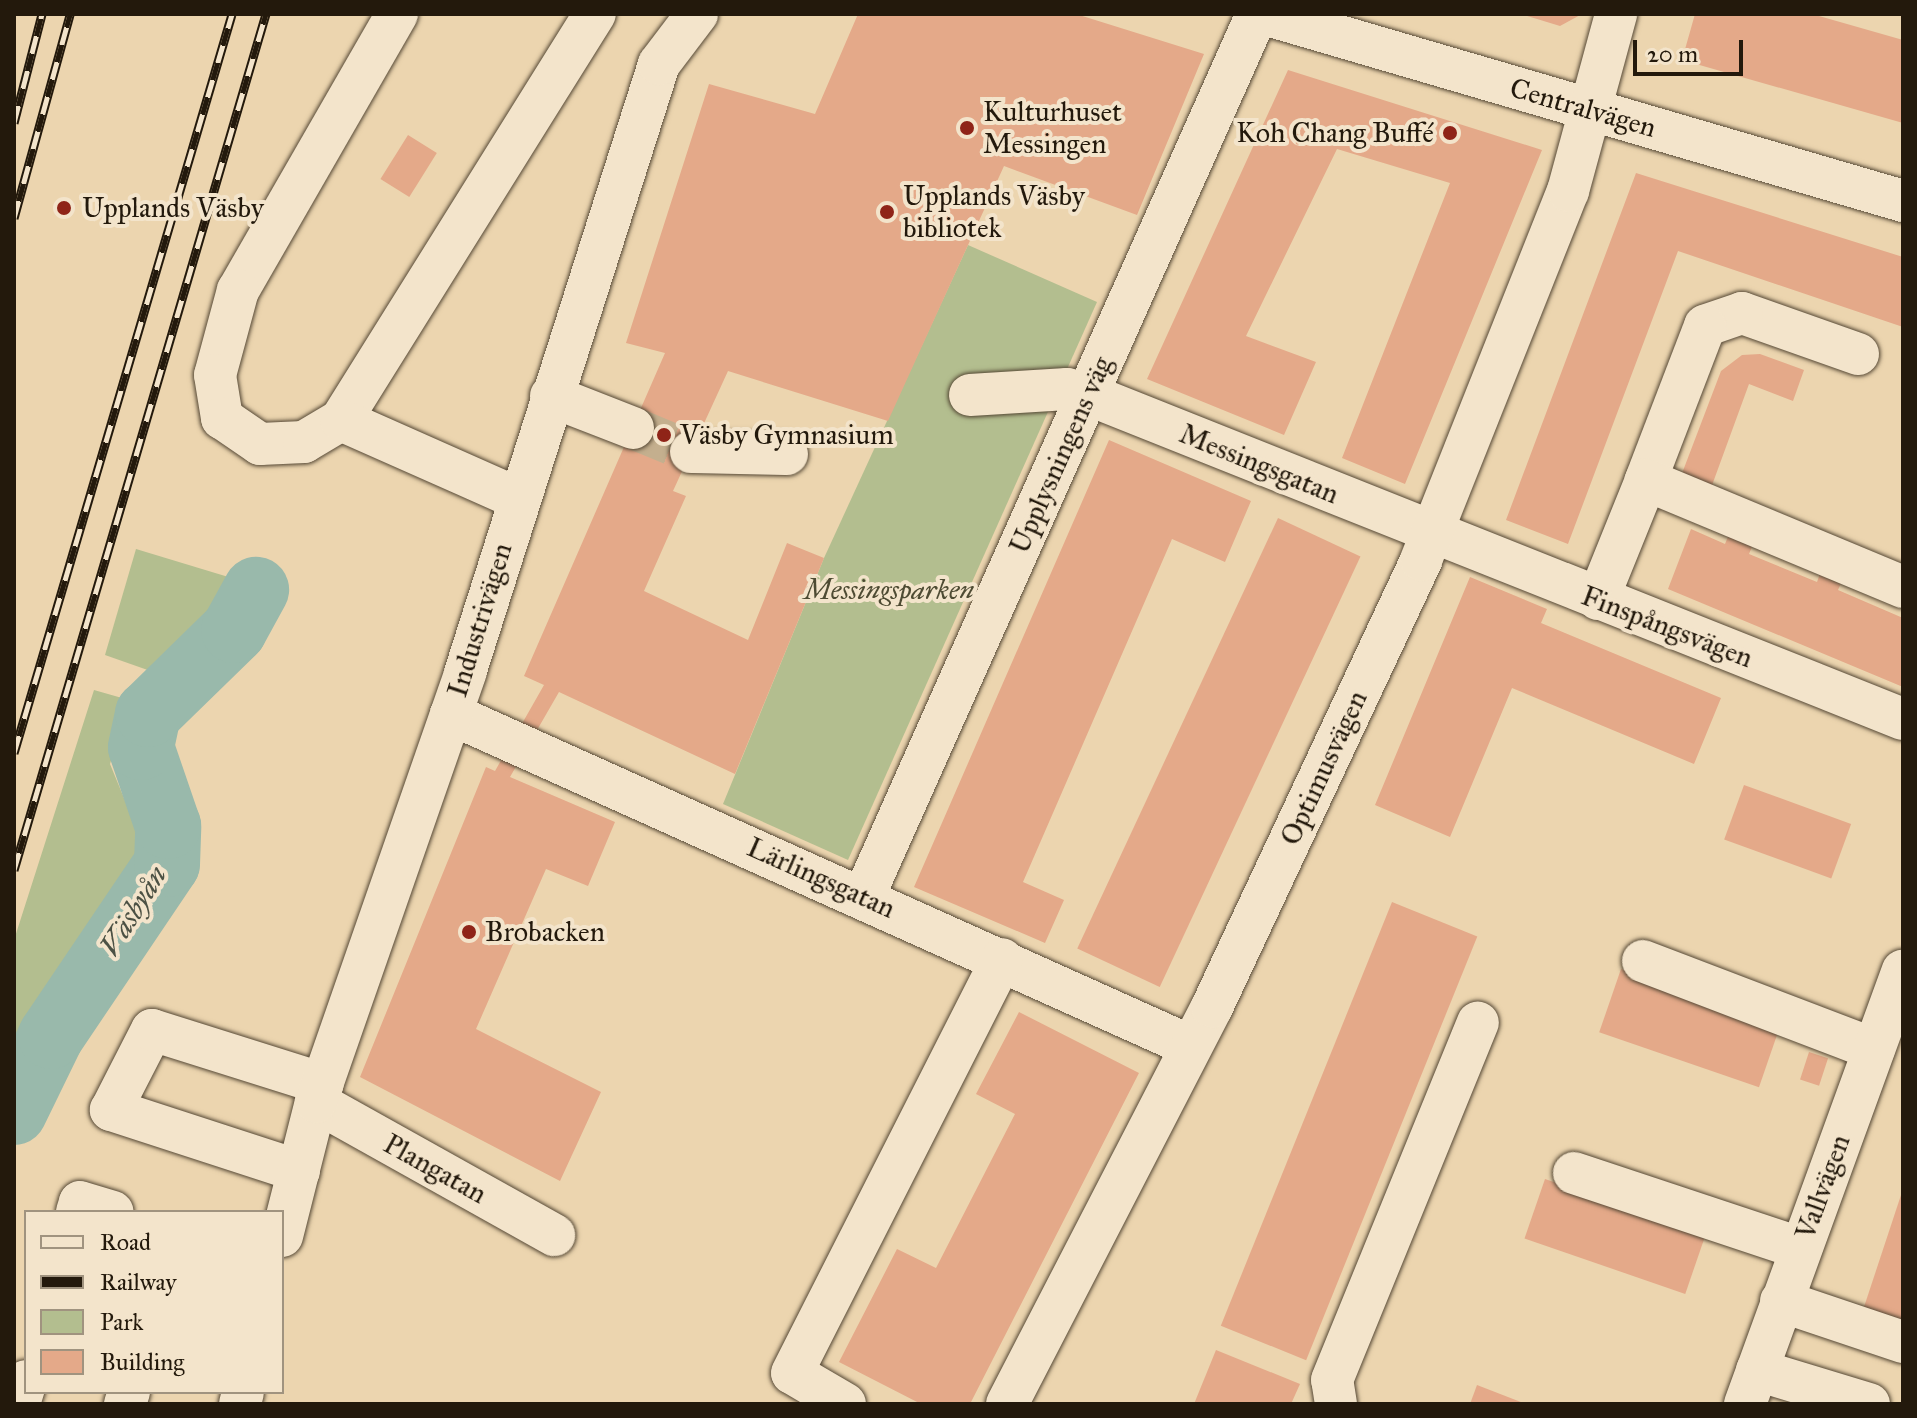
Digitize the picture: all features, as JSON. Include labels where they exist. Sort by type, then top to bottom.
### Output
[{"type":"street","points":[[397,14],[238,290],[215,375],[222,418],[260,444],[304,442],[341,420],[595,14]]},
{"type":"street","name":"Industrivägen","points":[[284,1228],[320,1093],[451,714],[517,498],[659,64],[697,14]]},
{"type":"street","name":"Upplysningens väg","points":[[864,896],[1087,394],[1161,196],[1257,14]]},
{"type":"street","name":"Centralvägen","points":[[1264,14],[1903,201]]},
{"type":"street","name":"Optimusvägen","points":[[1007,1404],[1190,1046],[1431,533],[1568,191],[1616,14]]},
{"type":"street","points":[[1598,599],[1705,326],[1742,313],[1858,354]]},
{"type":"street","name":"Messingsgatan","points":[[970,395],[1067,389],[1087,394],[1431,533]]},
{"type":"street","points":[[551,396],[633,428]]},
{"type":"street","points":[[341,420],[517,498]]},
{"type":"street","points":[[691,452],[787,454]]},
{"type":"street","points":[[1646,480],[1903,587]]},
{"type":"street","name":"Finspångsvägen","points":[[1431,533],[1903,719]]},
{"type":"street","name":"Lärlingsgatan","points":[[451,714],[864,896],[1190,1046]]},
{"type":"street","points":[[845,1404],[792,1373],[1002,959]]},
{"type":"street","points":[[1643,961],[1874,1049]]},
{"type":"street","name":"Vallvägen","points":[[1751,1387],[1903,971]]},
{"type":"street","points":[[1336,1404],[1332,1380],[1478,1023]]},
{"type":"street","name":"Plangatan","points":[[299,1171],[111,1110],[152,1030],[320,1093],[554,1235]]},
{"type":"street","points":[[1574,1173],[1800,1248]]},
{"type":"street","points":[[78,1210],[80,1202],[106,1210]]},
{"type":"street","points":[[1781,1301],[1903,1342]]},
{"type":"street","points":[[1751,1387],[1869,1404]]},
{"type":"green space","name":"Messingsparken","points":[[968,245],[1097,302],[848,860],[723,804],[824,558]]},
{"type":"green space","points":[[136,549],[235,579],[159,674],[105,655]]},
{"type":"green space","points":[[94,690],[129,700],[110,764],[140,837],[140,863],[28,1018],[14,1047],[14,940]]},
{"type":"building","points":[[858,14],[1076,14],[1204,54],[1137,215],[1004,166],[888,421],[728,371],[673,491],[686,496],[644,591],[748,640],[787,543],[824,558],[735,774],[559,692],[510,777],[615,822],[588,886],[546,869],[476,1029],[601,1092],[560,1181],[360,1077],[486,767],[495,771],[544,685],[524,676],[665,353],[626,343],[709,84],[815,114]]},
{"type":"building","points":[[1521,14],[1582,14],[1560,26]]},
{"type":"building","points":[[1695,14],[1812,14],[1903,40],[1903,123],[1682,60]]},
{"type":"building","points":[[1288,70],[1542,150],[1405,484],[1342,458],[1450,183],[1337,149],[1246,336],[1316,362],[1284,435],[1147,379]]},
{"type":"building","points":[[408,135],[437,153],[409,197],[380,179]]},
{"type":"building","points":[[1636,173],[1903,257],[1903,327],[1678,251],[1568,544],[1506,520]]},
{"type":"building","points":[[1760,354],[1804,370],[1793,401],[1749,384],[1711,488],[1681,476],[1721,371],[1742,355]]},
{"type":"building","points":[[1109,440],[1251,501],[1225,562],[1172,539],[1023,882],[1064,900],[1045,943],[914,887]]},
{"type":"building","points":[[1278,518],[1360,556],[1160,987],[1077,948]]},
{"type":"building","points":[[1732,527],[1756,537],[1749,554],[1817,582],[1823,565],[1845,574],[1838,590],[1903,618],[1903,687],[1668,589],[1691,529],[1725,544]]},
{"type":"building","points":[[1470,577],[1547,609],[1541,623],[1721,698],[1694,764],[1512,688],[1450,837],[1375,805]]},
{"type":"building","points":[[1744,785],[1851,824],[1831,878],[1724,840]]},
{"type":"building","points":[[1392,902],[1477,936],[1306,1360],[1221,1326]]},
{"type":"building","points":[[1621,969],[1781,1024],[1759,1087],[1599,1032]]},
{"type":"building","points":[[1019,1012],[1139,1073],[970,1404],[921,1404],[839,1362],[897,1249],[936,1268],[1015,1114],[976,1094]]},
{"type":"building","points":[[1809,1052],[1828,1058],[1819,1086],[1800,1080]]},
{"type":"building","points":[[1545,1179],[1706,1234],[1685,1294],[1524,1239]]},
{"type":"building","points":[[1903,1192],[1903,1323],[1863,1310]]},
{"type":"building","points":[[1216,1350],[1300,1384],[1291,1404],[1194,1404]]},
{"type":"building","points":[[1477,1385],[1526,1404],[1470,1404]]},
{"type":"waterway","name":"Väsbyån","points":[[14,1112],[51,1036],[167,864],[168,826],[141,747],[148,714],[234,630],[256,590]]},
{"type":"tunnel","points":[[633,428],[691,452]]},
{"type":"railway","points":[[14,123],[42,14]]},
{"type":"railway","points":[[14,218],[70,14]]},
{"type":"railway","points":[[14,753],[232,14]]},
{"type":"railway","points":[[14,870],[266,14]]},
{"type":"place","name":"Kulturhuset Messingen","points":[[967,128]]},
{"type":"place","name":"Koh Chang Buffé","points":[[1450,133]]},
{"type":"place","name":"Upplands Väsby","points":[[64,208]]},
{"type":"place","name":"Upplands Väsby bibliotek","points":[[887,212]]},
{"type":"place","name":"Väsby Gymnasium","points":[[664,435]]},
{"type":"place","name":"Brobacken","points":[[469,932]]}]
